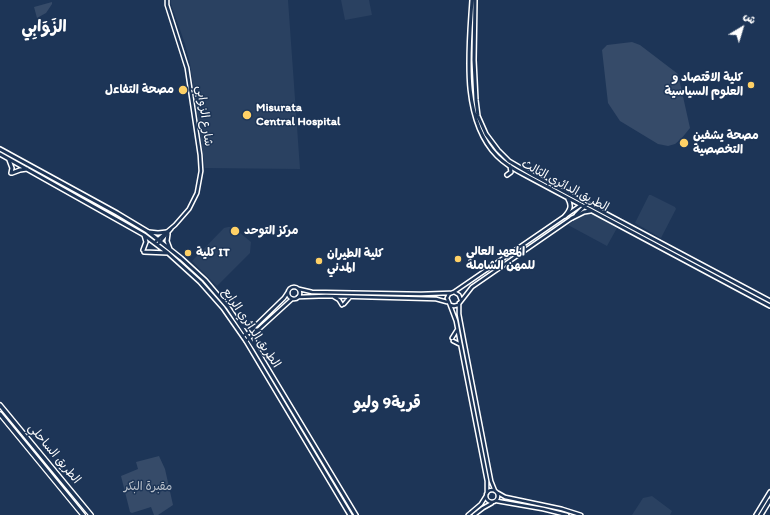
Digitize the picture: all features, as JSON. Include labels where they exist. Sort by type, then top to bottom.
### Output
[{"type":"highway","name":"الطريق الساحلي","points":[[0,405],[91,515]]},
{"type":"highway","name":"الطريق الساحلي","points":[[0,414],[83,515]]},
{"type":"highway","points":[[62,490],[67,492],[70,489],[68,487]]},
{"type":"main road","name":"الطريق الدائري الثالث","points":[[472,0],[469,53],[474,117],[481,134],[492,150],[510,166],[770,306]]},
{"type":"main road","name":"الطريق الدائري الثالث","points":[[475,0],[474,47],[478,116],[486,134],[494,146],[509,161],[770,301]]},
{"type":"main road","name":"الطريق الدائري الرابع","points":[[0,148],[147,231],[210,293],[256,349],[356,515]]},
{"type":"main road","name":"الطريق الدائري الرابع","points":[[0,154],[170,249],[205,280],[228,307],[240,324],[245,336]]},
{"type":"main road","points":[[8,158],[12,168],[12,173],[28,169]]},
{"type":"main road","points":[[507,175],[512,172],[510,166]]},
{"type":"main road","points":[[565,196],[571,206],[570,210],[565,216]]},
{"type":"main road","points":[[572,218],[584,212],[594,212]]},
{"type":"main road","points":[[147,231],[158,234],[167,233],[167,241],[170,249]]},
{"type":"main road","points":[[144,235],[146,242],[143,251],[168,253]]},
{"type":"main road","points":[[697,268],[699,263]]},
{"type":"main road","points":[[240,324],[249,328],[254,327]]},
{"type":"main road","points":[[256,349],[254,339],[257,330]]},
{"type":"main road","name":"الطريق الدائري الرابع","points":[[248,340],[350,515]]},
{"type":"main road","points":[[770,492],[756,514],[761,515],[770,500]]},
{"type":"street","name":"شارع الزوابي","points":[[158,242],[185,215],[195,198],[199,186],[201,170],[187,68],[167,6],[167,0]]},
{"type":"street","points":[[493,503],[488,501],[486,494],[487,482],[458,329],[447,298],[452,293],[586,203]]},
{"type":"street","points":[[248,340],[292,299],[298,297],[334,296],[436,299],[454,306],[459,303],[472,287],[572,218],[584,207],[586,203]]},
{"type":"street","points":[[245,336],[284,298],[289,289],[292,287],[312,292],[421,294],[452,293],[459,295],[461,300]]},
{"type":"street","points":[[298,297],[300,294],[299,289]]},
{"type":"street","points":[[288,292],[292,299]]},
{"type":"street","points":[[334,296],[343,304],[350,297]]},
{"type":"street","points":[[459,303],[459,314],[491,480],[499,498],[497,501]]},
{"type":"street","points":[[458,329],[452,340],[460,345]]},
{"type":"street","points":[[471,401],[476,400]]},
{"type":"street","points":[[468,515],[481,504],[486,494],[491,490],[505,497],[562,509],[581,515]]},
{"type":"street","points":[[474,515],[483,508],[497,501],[567,515]]},
{"type":"shaded area","name":"Misurata Central Hospital","points":[[171,0],[288,0],[300,169],[205,168],[190,63]]},
{"type":"shaded area","points":[[341,0],[369,0],[372,15],[345,20]]},
{"type":"shaded area","points":[[649,195],[675,207],[676,209],[661,238],[635,223]]},
{"type":"shaded area","points":[[590,213],[617,228],[607,246],[568,225],[583,214]]},
{"type":"shaded area","points":[[233,227],[251,242],[250,253],[217,286],[192,261],[224,228]]},
{"type":"shaded area","points":[[652,496],[672,511],[670,515],[632,515],[643,498]]},
{"type":"green space","points":[[52,2],[46,13],[37,18],[34,7]]},
{"type":"green space","points":[[632,42],[640,45],[678,74],[690,128],[675,144],[668,146],[658,144],[620,121],[608,103],[602,50],[607,45]]},
{"type":"green space","name":"مقبرة البكر","points":[[159,456],[165,469],[173,505],[158,515],[154,515],[151,507],[132,513],[130,512],[121,476],[138,469],[136,462]]},
{"type":"place","name":"كلية الاقتصاد و العلوم السياسية","points":[[751,85]]},
{"type":"place","name":"مصحة التفاءل","points":[[183,90]]},
{"type":"place","name":"Misurata Central Hospital","points":[[247,115]]},
{"type":"place","name":"مصحة يشفين التخصصية","points":[[684,143]]},
{"type":"place","name":"مركز التوحد","points":[[235,231]]},
{"type":"place","name":"كلية IT","points":[[188,253]]},
{"type":"place","name":"المعهد العالي للمهن الشامله","points":[[458,259]]},
{"type":"place","name":"كلية الطيران المدني","points":[[319,261]]},
{"type":"district","name":"الزَوَابِي","points":[[44,28]]},
{"type":"district","name":"قرية9 وليو","points":[[387,404]]}]
